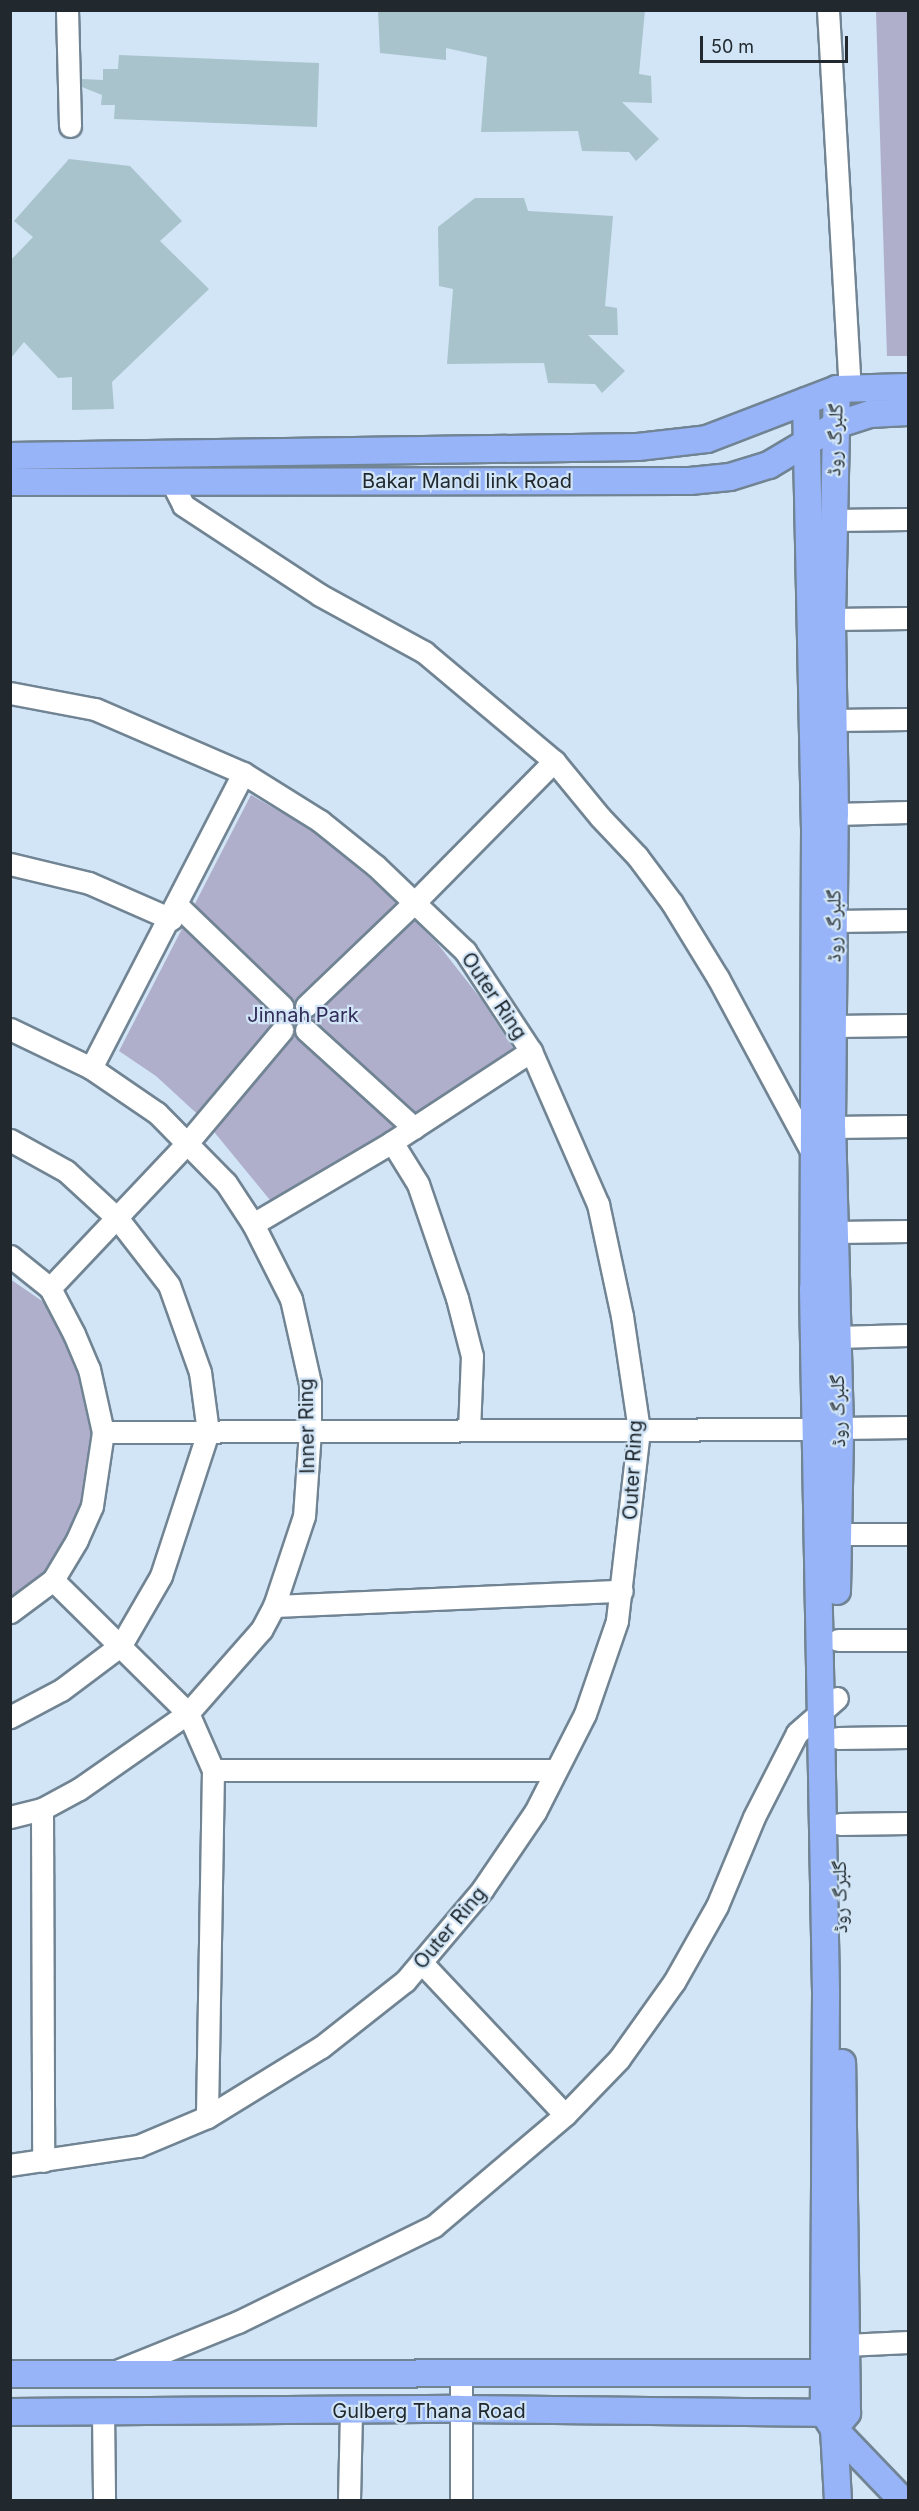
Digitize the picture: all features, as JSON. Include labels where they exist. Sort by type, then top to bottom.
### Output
[{"type":"main road","name":"Bakar Mandi link Road","points":[[10,456],[638,447],[707,439],[806,400],[844,389],[909,387]]},
{"type":"main road","name":"گلبرگ روڈ","points":[[837,2500],[826,1994],[829,1707],[828,1428],[836,1337],[832,1127],[835,814],[832,520],[836,425],[844,389]]},
{"type":"main road","name":"گلبرگ روڈ","points":[[806,400],[815,828],[815,1158],[828,1428],[836,1534],[838,1640],[829,1707],[838,1738],[846,2345],[834,2373]]},
{"type":"main road","name":"Bakar Mandi link Road","points":[[10,482],[690,481],[730,477],[769,465],[836,425],[870,414],[909,412]]},
{"type":"main road","name":"Gulberg Thana Road","points":[[10,2374],[834,2373]]},
{"type":"main road","name":"Gulberg Thana Road","points":[[10,2412],[351,2412],[459,2409],[835,2419]]},
{"type":"main road","points":[[835,2419],[902,2500]]},
{"type":"street","points":[[67,10],[70,126]]},
{"type":"street","points":[[828,10],[844,389]]},
{"type":"street","points":[[171,481],[183,505],[320,595],[424,652],[554,761],[600,817],[637,856],[672,903],[718,978],[815,1158],[833,1185]]},
{"type":"street","points":[[832,520],[909,519]]},
{"type":"street","points":[[832,619],[909,618]]},
{"type":"street","name":"Outer Ring","points":[[10,693],[95,709],[243,773],[320,821],[416,902],[465,951],[531,1051],[598,1204],[622,1316],[639,1430],[617,1621],[585,1714],[535,1812],[482,1890],[405,1981],[321,2047],[207,2117],[138,2146],[10,2165]]},
{"type":"street","points":[[834,720],[909,719]]},
{"type":"street","points":[[306,1006],[416,902],[554,761]]},
{"type":"street","points":[[91,1068],[174,912],[243,773]]},
{"type":"street","points":[[835,814],[909,813]]},
{"type":"street","points":[[10,864],[89,883],[174,912],[282,1006]]},
{"type":"street","points":[[834,921],[909,920]]},
{"type":"street","points":[[297,1001],[306,1006],[310,1015],[306,1030],[292,1035],[282,1030],[277,1016],[282,1006],[297,1001]]},
{"type":"street","points":[[834,1026],[909,1024]]},
{"type":"street","name":"Inner Ring","points":[[10,1029],[91,1068],[157,1113],[189,1141],[226,1183],[253,1224],[291,1299],[310,1383],[310,1431],[304,1516],[274,1606],[261,1630],[188,1713],[79,1789],[42,1809],[10,1816]]},
{"type":"street","points":[[50,1288],[118,1219],[189,1141],[282,1030]]},
{"type":"street","points":[[306,1030],[414,1128]]},
{"type":"street","points":[[253,1224],[392,1142],[531,1051]]},
{"type":"street","points":[[832,1127],[909,1126]]},
{"type":"street","points":[[10,1140],[66,1171],[118,1219],[169,1285],[200,1372],[208,1432],[161,1576],[121,1645],[61,1690],[10,1716]]},
{"type":"street","points":[[392,1142],[418,1184],[457,1298],[472,1356],[469,1430]]},
{"type":"street","points":[[835,1232],[909,1231]]},
{"type":"street","points":[[10,1256],[50,1288],[89,1369],[103,1432],[92,1506],[53,1580],[10,1612]]},
{"type":"street","points":[[836,1337],[909,1335]]},
{"type":"street","points":[[103,1432],[909,1428]]},
{"type":"street","points":[[836,1534],[909,1534]]},
{"type":"street","points":[[53,1580],[188,1713],[213,1770],[207,2117]]},
{"type":"street","points":[[274,1606],[622,1591]]},
{"type":"street","points":[[838,1640],[909,1640]]},
{"type":"street","points":[[108,2374],[238,2322],[434,2226],[564,2114],[620,2059],[674,1982],[717,1906],[781,1762],[797,1733],[829,1707]]},
{"type":"street","points":[[838,1738],[909,1737]]},
{"type":"street","points":[[213,1770],[555,1770]]},
{"type":"street","points":[[42,1809],[43,2161]]},
{"type":"street","points":[[840,1824],[909,1823]]},
{"type":"street","points":[[421,1962],[564,2114]]},
{"type":"street","points":[[846,2345],[909,2342]]},
{"type":"street","points":[[461,2373],[459,2409],[461,2500]]},
{"type":"street","points":[[103,2412],[104,2500]]},
{"type":"street","points":[[349,2500],[351,2412]]},
{"type":"green space","points":[[876,11],[908,11],[908,356],[887,356]]},
{"type":"green space","name":"Jinnah Park","points":[[251,795],[319,834],[381,888],[437,943],[481,999],[518,1056],[279,1211],[206,1122],[156,1076],[119,1051]]},
{"type":"green space","points":[[10,1279],[42,1301],[64,1331],[82,1375],[93,1424],[88,1501],[45,1573],[10,1602]]},
{"type":"building","points":[[378,10],[645,10],[639,74],[651,76],[652,103],[622,102],[659,139],[636,161],[629,152],[582,151],[578,131],[481,132],[487,57],[446,48],[446,60],[380,53]]},
{"type":"building","points":[[119,55],[319,63],[317,127],[114,119],[115,105],[101,105],[102,95],[82,87],[82,79],[103,80],[103,69],[118,69]]},
{"type":"building","points":[[69,159],[130,166],[182,221],[160,241],[209,289],[112,382],[114,409],[72,410],[72,377],[58,378],[24,342],[10,359],[10,261],[33,237],[14,221]]},
{"type":"building","points":[[475,198],[524,198],[528,211],[613,216],[605,306],[617,308],[618,335],[588,335],[625,371],[602,393],[595,384],[548,383],[544,363],[447,364],[453,289],[439,286],[438,227]]}]
